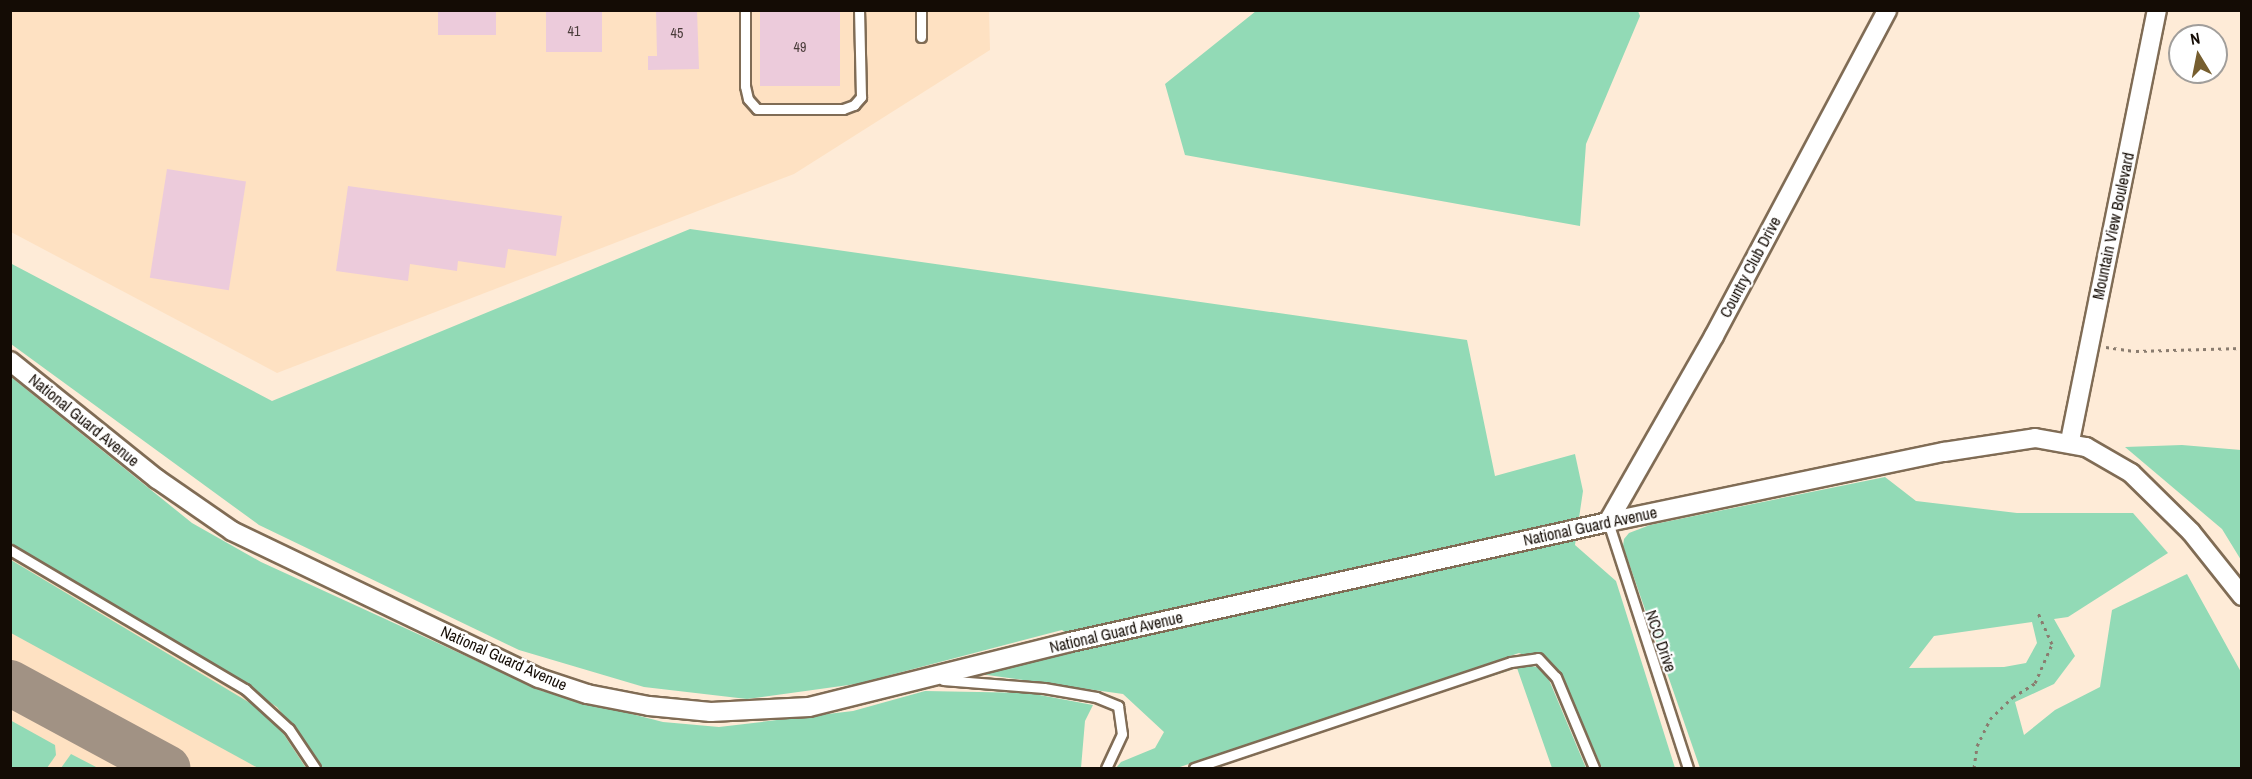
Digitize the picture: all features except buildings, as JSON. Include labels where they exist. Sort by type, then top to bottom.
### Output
[{"type":"street","name":"Country Club Drive","points":[[1608,522],[1714,336],[1887,10]]},
{"type":"street","name":"Mountain View Boulevard","points":[[2070,441],[2157,10]]},
{"type":"street","name":"National Guard Avenue","points":[[10,361],[157,480],[232,531],[539,678],[597,696],[711,712],[809,707],[1070,642],[1608,522],[1989,444],[2035,438],[2070,441],[2101,453],[2142,483],[2191,532],[2241,596]]},
{"type":"lane","points":[[745,10],[745,86],[748,99],[757,109],[843,109],[854,105],[861,97],[859,10]]},
{"type":"lane","points":[[921,10],[921,37]]},
{"type":"lane","name":"NCO Drive","points":[[1608,522],[1688,768]]},
{"type":"lane","points":[[10,550],[244,689],[289,729],[315,768]]},
{"type":"lane","points":[[1194,768],[1510,662],[1538,658],[1556,677],[1594,768]]},
{"type":"lane","points":[[923,679],[1044,688],[1096,697],[1118,706],[1122,735],[1106,768]]},
{"type":"path","points":[[2089,345],[2136,351],[2241,348]]},
{"type":"path","points":[[1974,768],[1977,746],[1990,719],[2013,697],[2035,683],[2052,644],[2038,612]]},
{"type":"shaded area","points":[[989,10],[990,50],[794,174],[277,373],[11,232],[10,11]]},
{"type":"shaded area","points":[[10,491],[554,768],[11,768]]},
{"type":"green space","points":[[1256,11],[1638,11],[1640,16],[1586,144],[1580,226],[1185,155],[1165,84]]},
{"type":"green space","points":[[690,229],[1467,340],[1495,476],[1575,454],[1583,491],[1575,545],[1616,581],[1675,768],[1602,768],[1560,671],[1519,653],[1177,768],[1116,768],[1121,762],[1155,748],[1164,732],[1123,694],[980,674],[1085,646],[1062,630],[856,684],[747,699],[644,687],[519,650],[259,525],[11,344],[10,263],[272,401]]},
{"type":"green space","points":[[11,377],[192,523],[261,562],[542,691],[663,722],[719,727],[853,711],[925,691],[1029,693],[1093,705],[1085,721],[1081,768],[323,768],[277,707],[11,543]]},
{"type":"green space","points":[[2182,445],[2241,450],[2241,560],[2222,529],[2125,447]]},
{"type":"green space","points":[[1885,477],[1916,501],[2017,513],[2133,513],[2168,553],[2068,617],[2054,619],[2075,656],[2054,684],[2015,702],[2024,735],[2055,710],[2100,687],[2112,610],[2187,574],[2241,672],[2241,768],[1700,768],[1623,546],[1624,539],[1629,533],[1650,525]],"holes":[[[2032,622],[2037,643],[2026,663],[2004,667],[1909,668],[1934,636]]]},
{"type":"green space","points":[[11,560],[260,709],[281,730],[306,768],[258,768],[11,633]]},
{"type":"green space","points":[[1525,665],[1537,667],[1547,675],[1586,768],[1552,768],[1517,668],[1207,768]]},
{"type":"green space","points":[[10,720],[55,745],[56,755],[47,768],[11,768]]},
{"type":"green space","points":[[71,754],[98,768],[61,768]]},
{"type":"taxiway","points":[[10,683],[167,768]]}]
